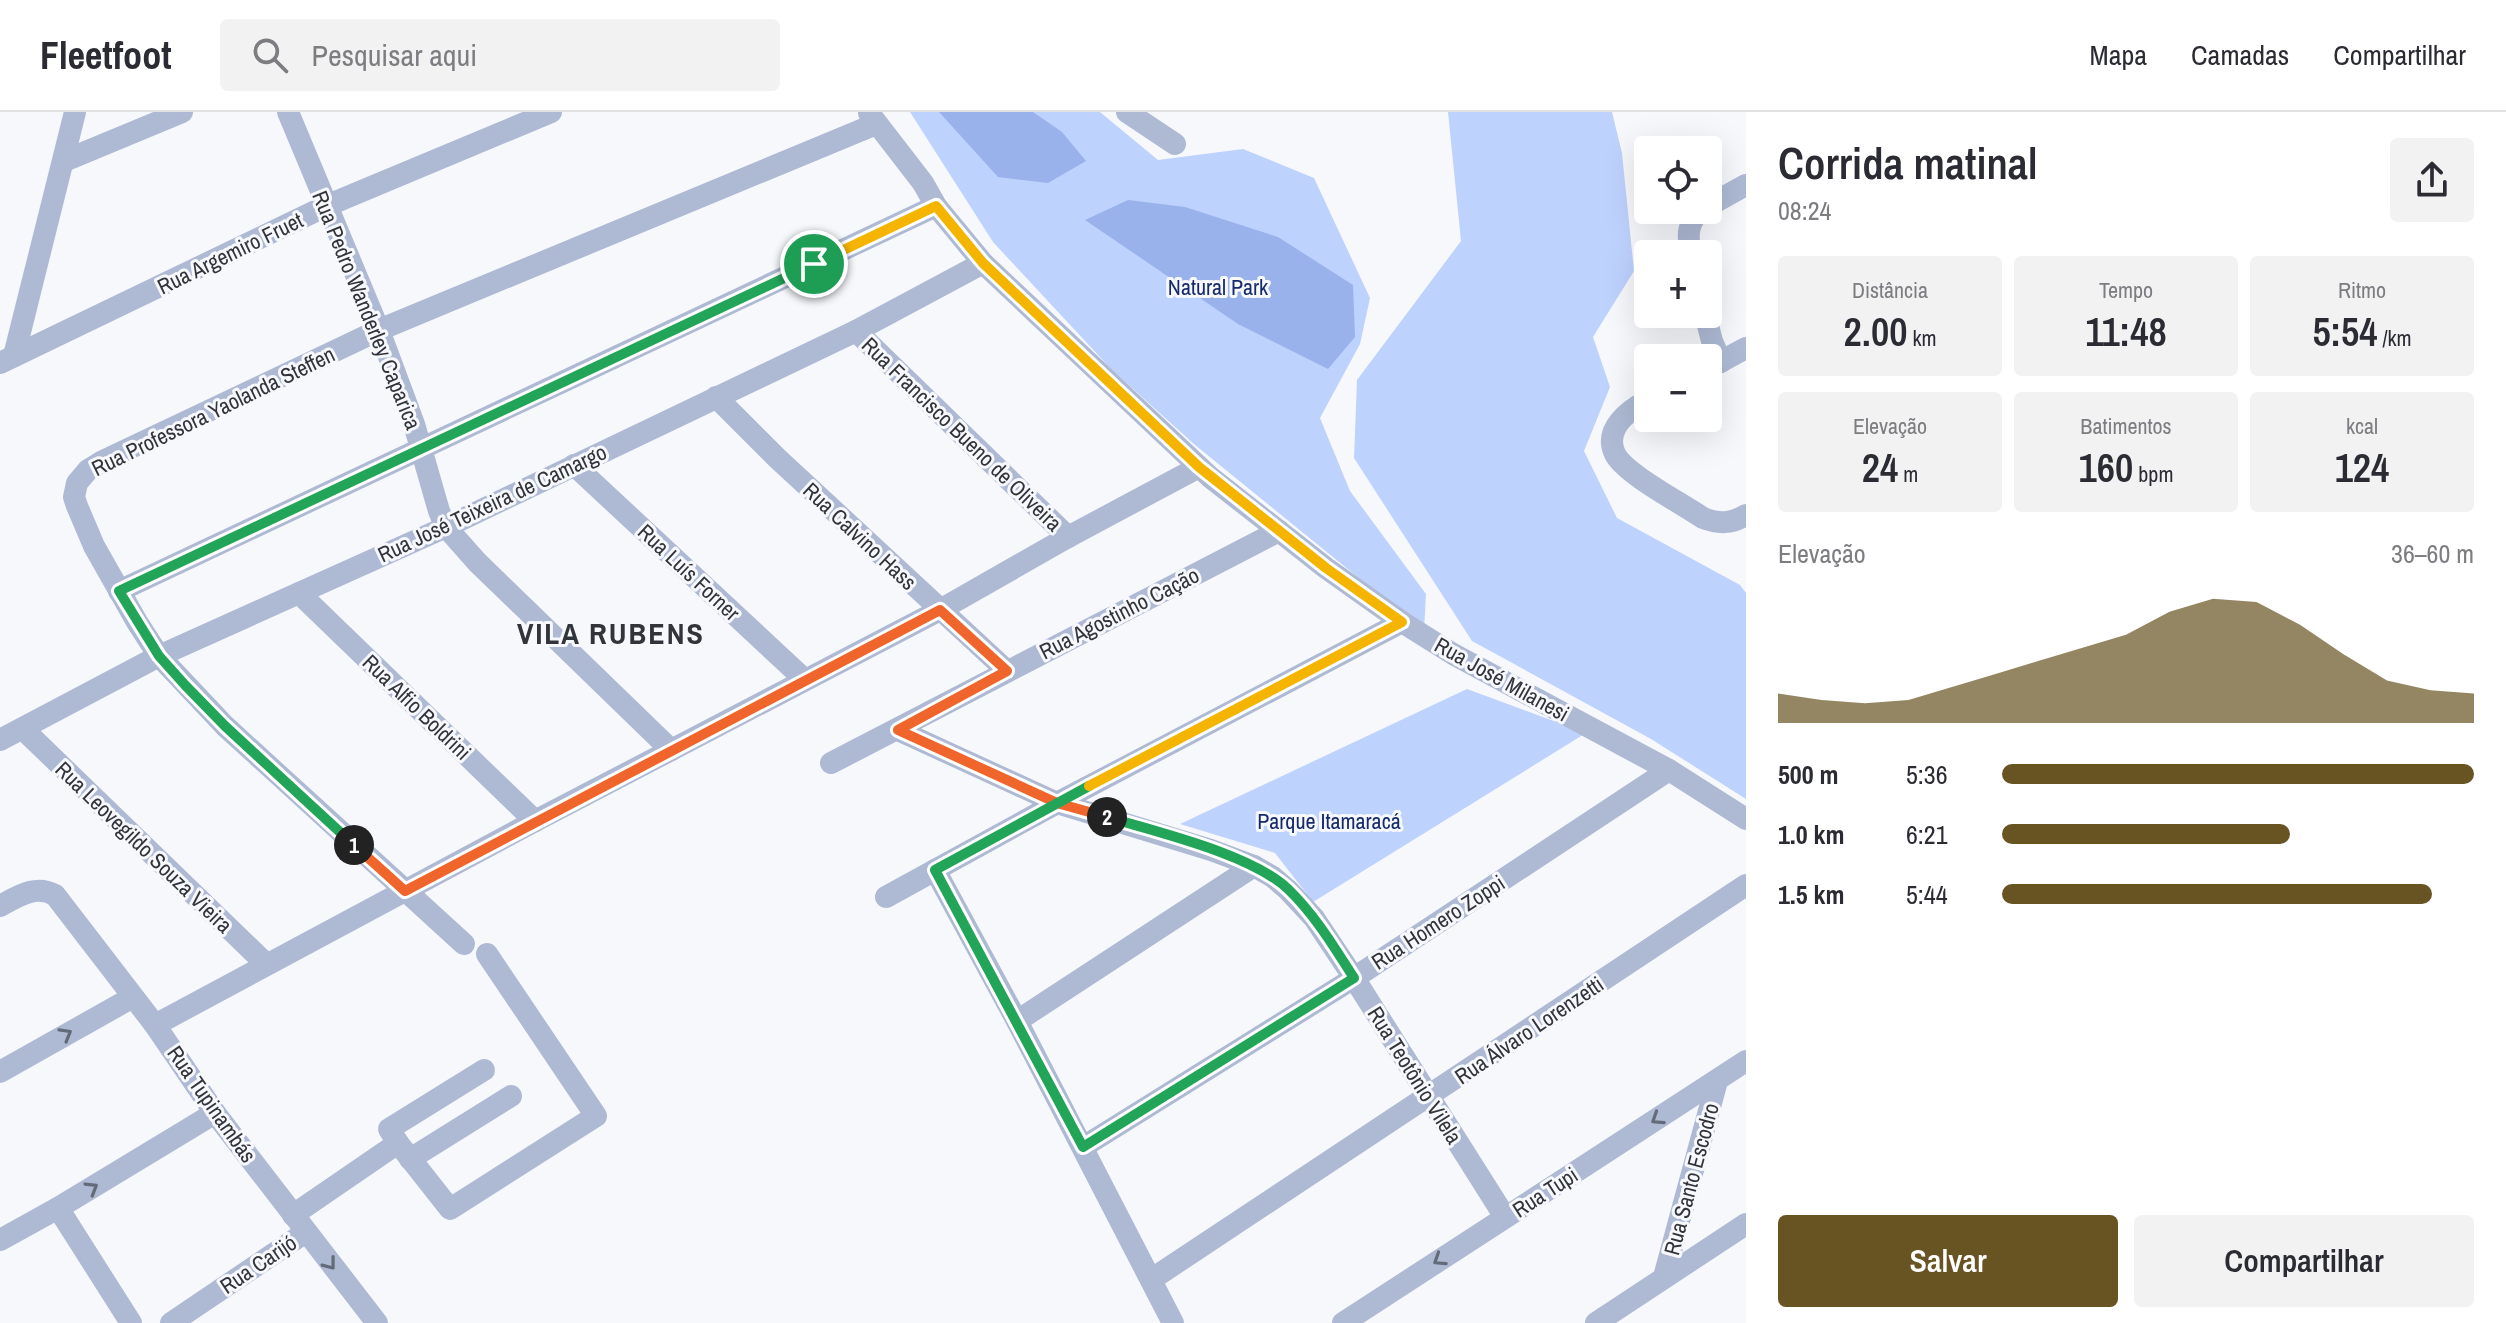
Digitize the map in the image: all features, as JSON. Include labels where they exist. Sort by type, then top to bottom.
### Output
[{"type":"street","points":[[7,359],[64,161],[75,112]]},
{"type":"street","points":[[64,161],[182,112]]},
{"type":"street","name":"Rua Pedro Wanderley Caparica","points":[[288,112],[379,330],[446,527],[477,562],[671,750]]},
{"type":"street","name":"Rua Argemiro Fruet","points":[[7,359],[326,206],[551,112]]},
{"type":"street","points":[[1127,112],[1175,144]]},
{"type":"street","name":"Rua José Milanesi","points":[[873,118],[923,183],[936,206],[983,263],[1199,467],[1326,568],[1402,622],[1479,668],[1669,770],[1746,819]]},
{"type":"street","name":"Rua Professora Yaolanda Steffen","points":[[464,944],[225,726],[159,656],[94,546],[77,506],[75,491],[80,477],[101,462],[379,330],[873,118]]},
{"type":"street","points":[[1722,198],[1746,185]]},
{"type":"street","points":[[119,591],[936,206]]},
{"type":"street","name":"Rua José Teixeira de Camargo","points":[[0,740],[159,656],[446,527],[856,331],[983,263]]},
{"type":"street","name":"Rua Francisco Bueno de Oliveira","points":[[856,331],[1068,537]]},
{"type":"street","points":[[1722,361],[1746,348]]},
{"type":"street","name":"Rua Calvino Hass","points":[[716,397],[777,458],[1007,671]]},
{"type":"street","points":[[1634,408],[1618,424],[1613,442],[1616,455],[1633,473],[1715,523],[1729,523],[1746,515]]},
{"type":"street","name":"Rua Luís Forner","points":[[574,465],[804,679]]},
{"type":"street","points":[[155,1025],[535,821],[940,610],[1199,467]]},
{"type":"street","name":"Rua Agostinho Cação","points":[[831,763],[1279,531]]},
{"type":"street","name":"Rua Alfio Boldrini","points":[[299,593],[535,821]]},
{"type":"street","points":[[886,897],[1057,803],[1402,622]]},
{"type":"street","name":"Rua Leovegildo Souza Vieira","points":[[23,729],[266,964]]},
{"type":"street","name":"Rua Teotônio Vilela","points":[[898,730],[1057,803],[1211,850],[1254,866],[1273,877],[1314,918],[1505,1217]]},
{"type":"street","name":"Rua Homero Zoppi","points":[[1083,1147],[1354,978],[1669,770]]},
{"type":"street","points":[[1211,850],[1218,889]]},
{"type":"street","points":[[1017,1021],[1254,866]]},
{"type":"street","points":[[935,870],[1173,1323]]},
{"type":"street","name":"Rua Álvaro Lorenzetti","points":[[1152,1279],[1746,885]]},
{"type":"street","name":"Rua Tupinambás","points":[[0,906],[30,891],[43,890],[55,895],[155,1025],[215,1113],[377,1323]]},
{"type":"street","points":[[484,1070],[389,1129],[450,1209],[596,1116],[487,954]]},
{"type":"street","points":[[0,1072],[133,997]]},
{"type":"street","name":"Rua Tupi","points":[[1343,1323],[1746,1061]]},
{"type":"street","name":"Rua Santo Escodro","points":[[1664,1277],[1717,1081]]},
{"type":"street","name":"Rua Carijó","points":[[171,1323],[299,1223],[404,1151],[511,1096]]},
{"type":"street","points":[[0,1240],[215,1113]]},
{"type":"street","points":[[58,1208],[131,1323]]},
{"type":"street","points":[[1596,1323],[1746,1224]]},
{"type":"green space","name":"Natural Park","points":[[910,112],[1100,112],[1158,160],[1243,149],[1314,178],[1370,298],[1360,344],[1320,418],[1350,491],[1426,594],[1424,631],[1195,445],[1112,370],[993,242]]},
{"type":"green space","points":[[1448,112],[1612,112],[1622,153],[1634,271],[1593,337],[1610,387],[1584,451],[1617,518],[1740,585],[1746,593],[1746,799],[1651,739],[1472,641],[1354,458],[1357,380],[1461,241]]},
{"type":"green space","name":"Parque Itamaracá","points":[[1467,689],[1586,733],[1313,902],[1275,853],[1180,824]]},
{"type":"shaded area","points":[[939,112],[1033,112],[1062,132],[1086,161],[1048,183],[998,177]]},
{"type":"shaded area","points":[[1128,200],[1185,207],[1278,237],[1353,285],[1355,337],[1328,369],[1238,324],[1085,220]]},
{"type":"district","name":"VILA RUBENS","points":[[611,634]]},
{"type":"route","points":[[814,264],[119,591],[159,656],[185,685],[225,726],[405,891],[940,610],[1007,671],[898,730],[1057,803],[1158,832],[1254,866],[1273,877],[1314,918],[1354,978],[1083,1147],[935,870],[1057,803],[1402,622],[1326,568],[1210,477],[983,263],[936,206],[814,264]]}]
